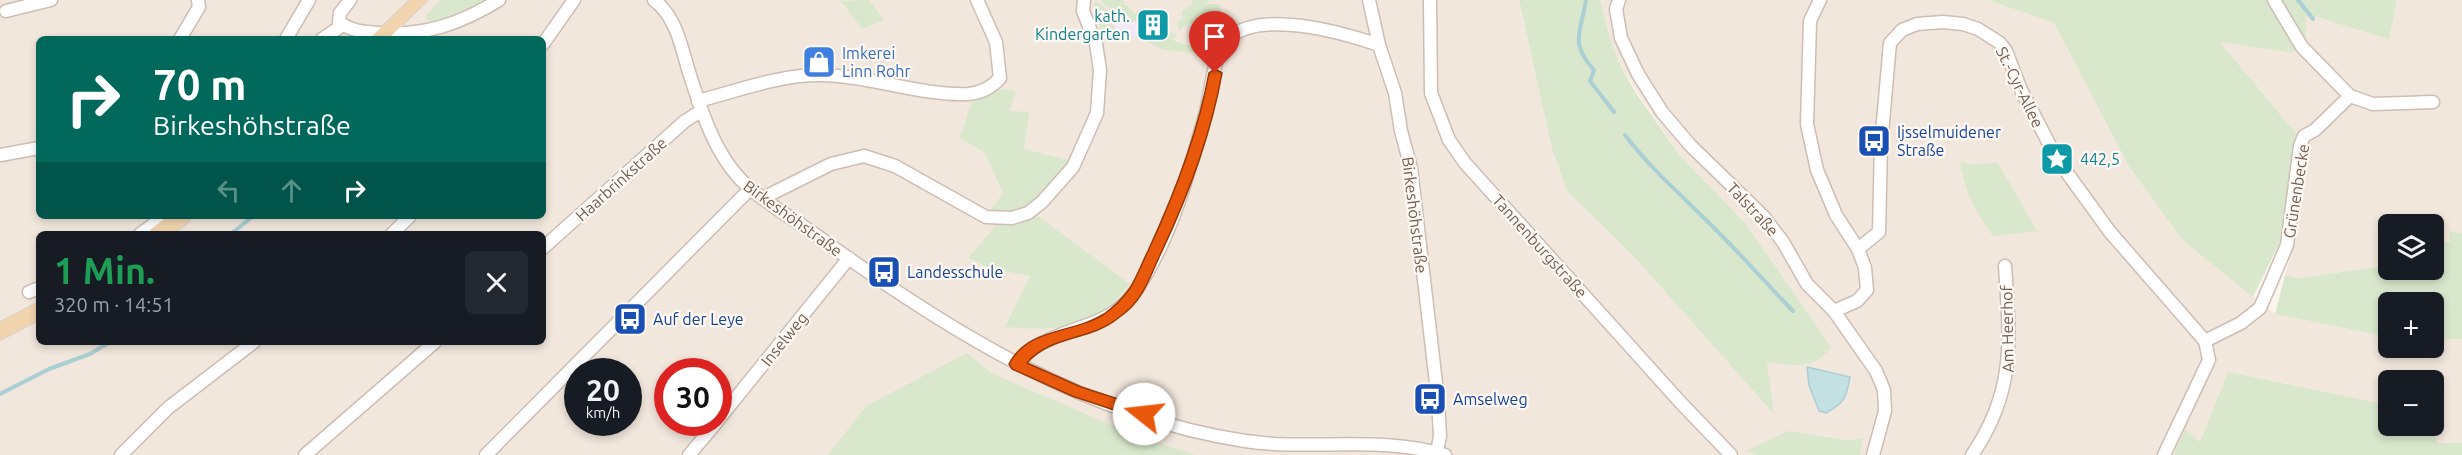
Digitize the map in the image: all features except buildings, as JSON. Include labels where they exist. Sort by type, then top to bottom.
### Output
[{"type":"main road","points":[[381,36],[420,0]]},
{"type":"main road","points":[[0,332],[36,297]]},
{"type":"street","points":[[3,14],[15,0]]},
{"type":"street","points":[[3,14],[51,0]]},
{"type":"street","points":[[182,36],[199,7],[198,0]]},
{"type":"street","points":[[288,36],[309,0]]},
{"type":"street","points":[[350,0],[339,16],[339,22],[359,32],[376,36]]},
{"type":"street","points":[[392,36],[443,29],[465,21],[499,0]]},
{"type":"street","points":[[546,40],[574,0]]},
{"type":"street","name":"Birkeshöhstraße","points":[[654,0],[672,18],[699,106],[721,154],[737,177],[750,189],[918,305],[1017,364],[1045,379],[1110,404],[1226,438],[1265,444],[1350,444],[1413,448],[1441,453],[1438,400],[1412,168],[1401,131],[1395,93],[1379,45],[1369,0]]},
{"type":"street","points":[[699,106],[781,79],[818,75],[860,78],[915,89],[976,94],[994,85],[1000,78],[996,42],[976,0]]},
{"type":"street","points":[[763,198],[831,164],[864,156],[895,166],[986,217],[1012,218],[1028,213],[1042,202],[1073,167],[1097,112],[1100,70],[1096,44],[1083,11],[1084,0]]},
{"type":"street","name":"Tannenburgstraße","points":[[1430,0],[1431,93],[1449,140],[1465,164],[1681,403],[1731,455]]},
{"type":"street","name":"Talstraße","points":[[1618,0],[1616,9],[1621,38],[1638,74],[1662,112],[1690,145],[1764,217],[1783,242],[1807,284],[1834,312],[1876,371],[1884,390],[1885,411],[1873,455]]},
{"type":"street","points":[[1820,0],[1810,21],[1807,124],[1817,170],[1836,215],[1858,249],[1865,268],[1867,290],[1857,301],[1834,312]]},
{"type":"street","points":[[2274,0],[2302,47],[2350,96],[2373,104],[2433,102]]},
{"type":"street","name":"St.-Cyr-Allee","points":[[1858,249],[1879,232],[1881,144],[1890,43],[1902,30],[1917,24],[1943,22],[1963,24],[1978,28],[2000,43],[2006,51],[2029,107],[2057,159],[2110,232],[2205,341]]},
{"type":"street","points":[[326,36],[343,25]]},
{"type":"street","points":[[1017,364],[1030,349],[1052,337],[1094,326],[1109,318],[1137,290],[1170,220],[1212,92],[1219,55],[1229,38],[1251,27],[1313,27],[1379,45]]},
{"type":"street","name":"Grünenbecke","points":[[2205,341],[2241,322],[2260,308],[2287,245],[2300,146],[2304,136],[2315,130],[2350,96]]},
{"type":"street","name":"Haarbrinkstraße","points":[[546,245],[699,106]]},
{"type":"street","points":[[0,155],[36,149]]},
{"type":"street","points":[[486,455],[750,189]]},
{"type":"street","points":[[395,231],[407,219]]},
{"type":"street","points":[[146,231],[168,221]]},
{"type":"street","name":"Inselweg","points":[[732,402],[849,258]]},
{"type":"street","name":"Am Heerhof","points":[[1972,455],[1982,443],[1994,419],[2008,379],[2010,335],[2005,266]]},
{"type":"street","points":[[2164,455],[2209,360],[2205,341]]},
{"type":"street","points":[[121,455],[173,403],[200,380],[250,345]]},
{"type":"street","points":[[305,455],[432,345]]},
{"type":"street","name":"Inselweg","points":[[689,455],[705,436]]},
{"type":"shaded area","points":[[0,0],[1524,0],[1519,1],[1552,149],[1567,191],[1636,259],[1774,413],[1766,362],[1680,156],[1621,67],[1610,39],[1600,0],[1988,0],[2054,23],[2128,165],[2182,240],[2275,314],[2378,335],[2378,358],[2444,358],[2444,340],[2462,339],[2462,455],[1860,455],[1863,438],[1848,440],[1826,436],[1747,451],[1756,455],[0,455]]},
{"type":"shaded area","points":[[1097,0],[1112,11],[1117,9],[1145,28],[1142,32],[1146,34],[1144,37],[1120,36],[1109,18],[1111,12]]},
{"type":"shaded area","points":[[2397,0],[2462,0],[2462,233],[2449,232],[2450,241],[2444,243],[2444,214],[2378,214],[2378,267],[2299,278],[2285,275],[2293,246],[2298,203],[2311,148],[2299,137],[2219,41],[2293,53],[2306,46],[2305,17],[2315,17],[2389,38]]},
{"type":"green space","points":[[440,0],[490,0],[462,18],[432,23],[425,17]]},
{"type":"green space","points":[[869,0],[884,20],[862,29],[841,1]]},
{"type":"green space","points":[[1095,0],[1111,13],[1109,19],[1120,36],[1103,38],[1094,12]]},
{"type":"green space","points":[[1100,0],[1122,0],[1125,2],[1123,5],[1128,6],[1134,13],[1143,11],[1143,14],[1133,22],[1128,16],[1120,15],[1117,9],[1112,11]]},
{"type":"green space","points":[[1192,0],[1209,0],[1207,4],[1219,4],[1222,18],[1217,19],[1219,29],[1206,42],[1201,53],[1163,50],[1143,40],[1146,34],[1152,36],[1168,26],[1170,32],[1177,35],[1172,40],[1193,47],[1209,34],[1200,30],[1203,27],[1199,29],[1188,23],[1179,31],[1177,23],[1182,19],[1182,11],[1192,5]]},
{"type":"green space","points":[[1519,0],[1600,0],[1610,39],[1621,67],[1636,93],[1680,156],[1745,223],[1831,347],[1817,360],[1802,365],[1767,362],[1774,414],[1636,259],[1567,191],[1552,149]]},
{"type":"green space","points":[[1988,0],[2269,0],[2298,49],[2293,53],[2220,42],[2299,137],[2291,162],[2280,242],[2253,297],[2182,240],[2128,165],[2054,23]]},
{"type":"green space","points":[[2280,0],[2397,0],[2389,39],[2316,17],[2306,17],[2306,46]]},
{"type":"green space","points":[[1000,89],[1016,91],[1010,111],[1029,112],[1024,149],[1068,160],[1035,198],[1015,210],[1003,212],[990,211],[1003,193],[985,153],[960,138],[973,98],[986,97]]},
{"type":"green space","points":[[1960,162],[1998,163],[2037,231],[1993,236],[1972,201]]},
{"type":"green space","points":[[1038,216],[1130,284],[1102,311],[1075,325],[1043,329],[1005,327],[1030,276],[989,268],[968,258],[996,225],[1021,222]]},
{"type":"green space","points":[[2449,231],[2462,233],[2462,339],[2444,340],[2444,292],[2378,292],[2378,335],[2275,314],[2285,275],[2299,278],[2378,267],[2378,280],[2444,280],[2444,243],[2450,241]]},
{"type":"green space","points":[[967,353],[993,374],[1134,435],[1196,455],[828,455],[866,406]]},
{"type":"green space","points":[[2228,372],[2378,403],[2378,436],[2434,436],[2438,443],[2462,443],[2462,455],[2174,455],[2185,429],[2200,442]]},
{"type":"green space","points":[[1788,431],[1848,440],[1863,438],[1860,455],[1756,455],[1746,451]]},
{"type":"water","points":[[1807,367],[1850,377],[1844,399],[1826,413],[1819,411],[1809,385]]},
{"type":"waterway","points":[[1586,0],[1579,44],[1586,61],[1594,70],[1590,81],[1614,112]]},
{"type":"waterway","name":"Grünenbecke","points":[[2298,0],[2313,19]]},
{"type":"waterway","points":[[1625,135],[1654,169],[1729,243],[1793,311]]},
{"type":"waterway","points":[[235,231],[249,219]]},
{"type":"waterway","points":[[0,394],[49,369],[90,354],[105,345]]},
{"type":"place","name":"kath. Kindergarten","points":[[1153,25]]},
{"type":"place","name":"Imkerei Linn Rohr","points":[[819,62]]},
{"type":"place","name":"Ijsselmuidener Straße","points":[[1874,141]]},
{"type":"place","name":"442,5","points":[[2057,159]]},
{"type":"place","name":"Landesschule","points":[[884,272]]},
{"type":"place","name":"Auf der Leye","points":[[630,319]]},
{"type":"place","name":"Amselweg","points":[[1430,399]]},
{"type":"route","points":[[1144,414],[1077,392],[1017,364],[1030,349],[1052,337],[1094,326],[1109,318],[1137,290],[1170,220],[1212,92],[1215,73]]}]
